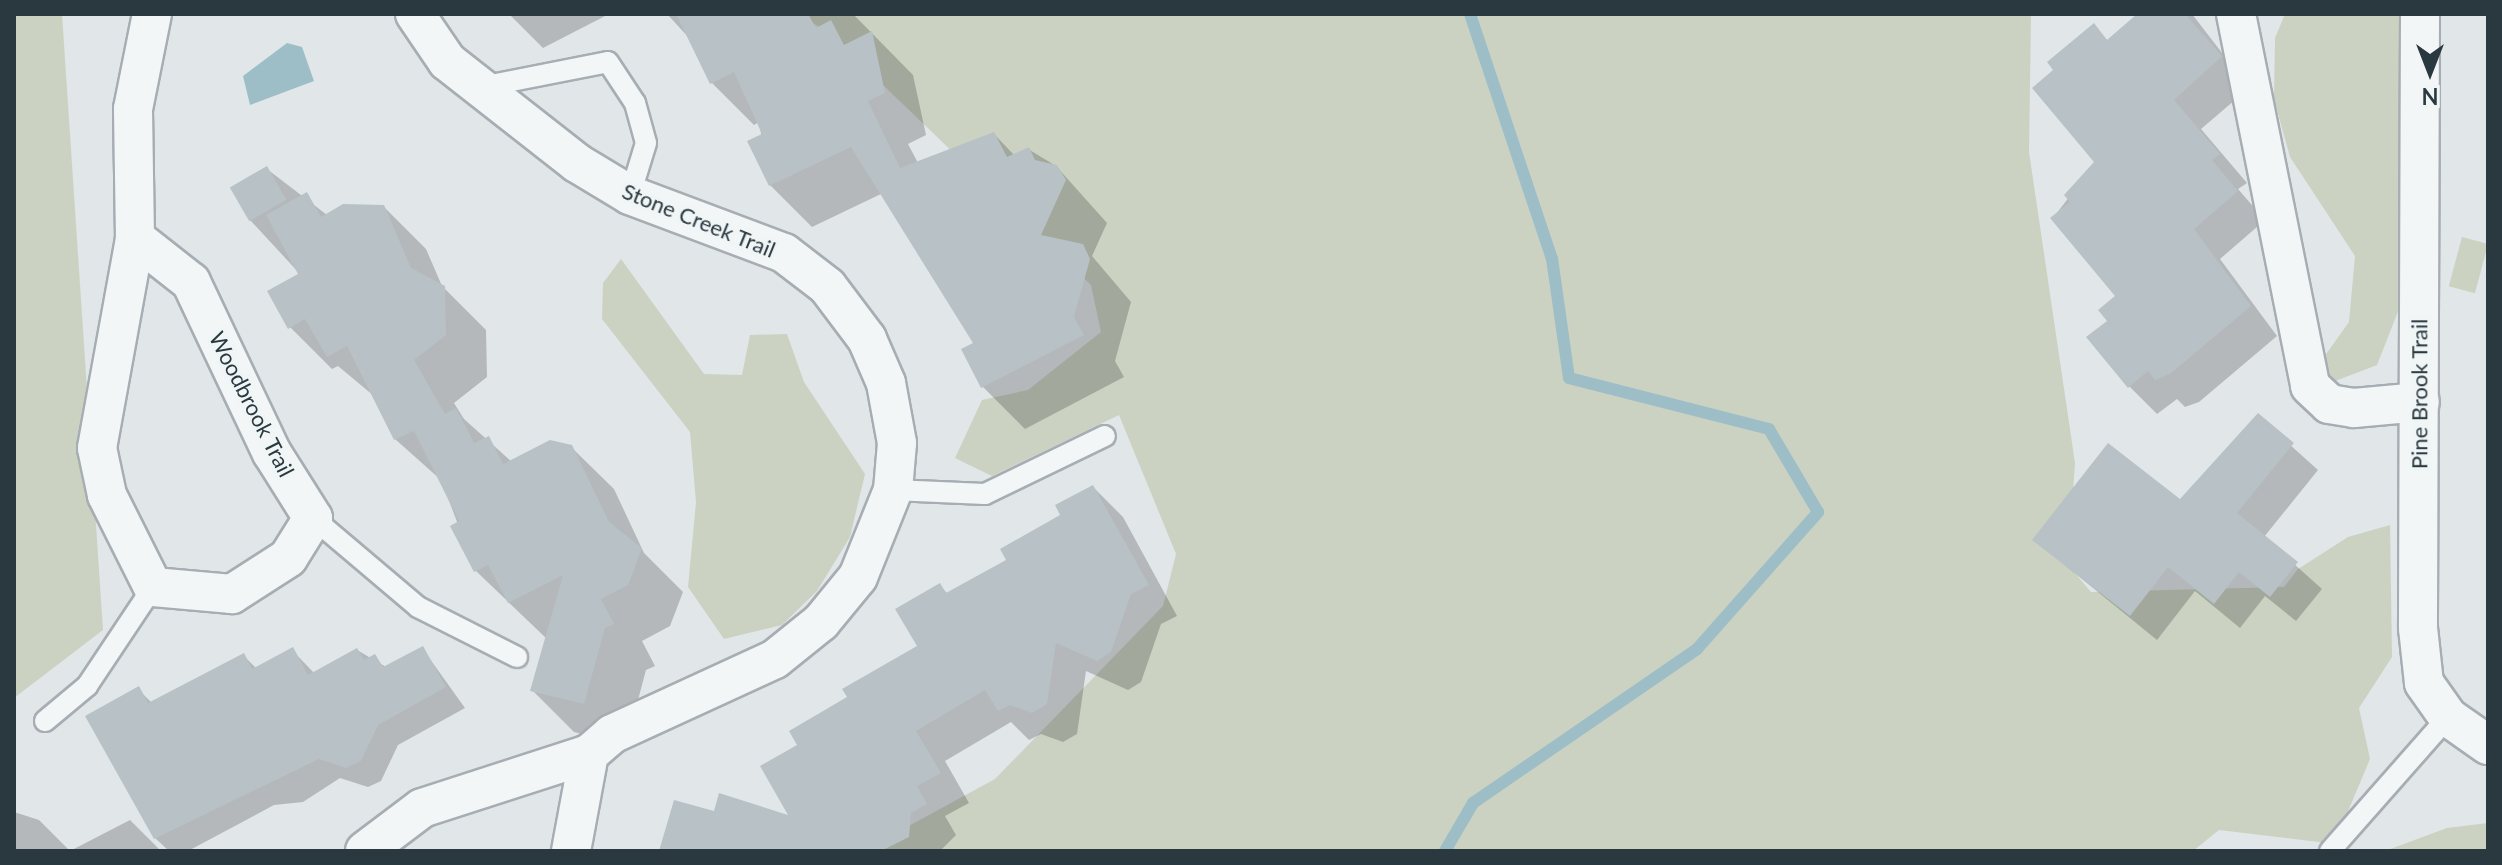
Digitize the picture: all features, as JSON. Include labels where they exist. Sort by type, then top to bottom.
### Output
[{"type":"street","points":[[152,14],[133,109],[135,238],[97,448],[107,495],[153,587],[232,594],[288,558],[313,518]]},
{"type":"street","name":"Stone Creek Trail","points":[[365,851],[422,808],[589,754],[612,734],[775,659],[821,622],[858,577],[893,490],[897,443],[886,383],[863,332],[827,286],[784,253],[630,195],[447,61],[415,14]]},
{"type":"street","points":[[2236,14],[2310,386],[2329,404],[2354,408],[2420,402]]},
{"type":"street","name":"Pine Brook Trail","points":[[2420,14],[2418,628],[2424,683],[2448,717],[2488,745]]},
{"type":"street","name":"Woodbrook Trail","points":[[135,238],[191,282],[272,453],[313,518]]},
{"type":"street","points":[[571,851],[589,754]]},
{"type":"lane","points":[[481,87],[608,62],[635,103],[646,143],[630,195]]},
{"type":"lane","points":[[893,490],[985,494],[1105,436]]},
{"type":"lane","points":[[313,518],[418,607],[517,657]]},
{"type":"lane","points":[[45,721],[87,686],[153,587]]},
{"type":"lane","points":[[2330,851],[2448,717]]},
{"type":"green space","points":[[14,14],[62,14],[103,630],[14,698]]},
{"type":"green space","points":[[799,14],[2031,14],[2029,152],[2075,463],[2068,565],[2091,592],[2284,587],[2298,569],[2348,537],[2390,525],[2392,657],[2359,708],[2370,759],[2346,816],[2327,843],[2219,830],[2193,851],[863,851],[995,779],[1163,606],[1176,554],[1119,415],[992,476],[955,458],[982,400],[1028,390],[1101,332],[1091,285],[830,34]]},
{"type":"green space","points":[[2285,14],[2410,14],[2403,299],[2377,365],[2330,383],[2319,364],[2349,322],[2355,256],[2290,157],[2274,99],[2275,38]]},
{"type":"green space","points":[[2462,237],[2488,244],[2475,293],[2449,286]]},
{"type":"green space","points":[[621,259],[704,374],[742,375],[750,335],[787,334],[804,382],[865,474],[850,537],[817,591],[782,625],[724,639],[688,587],[696,502],[690,432],[602,319],[603,283]]},
{"type":"green space","points":[[2488,823],[2488,851],[2385,851],[2447,828]]},
{"type":"water","points":[[287,43],[302,47],[314,81],[250,105],[243,76]]},
{"type":"building","points":[[676,14],[808,14],[816,28],[831,20],[844,45],[872,31],[885,93],[868,101],[900,168],[994,132],[1007,157],[1029,147],[1035,160],[1057,165],[1066,180],[1041,235],[1083,244],[1090,259],[1074,317],[1084,335],[981,388],[961,349],[973,343],[851,147],[769,186],[747,141],[762,134],[734,72],[710,84]]},
{"type":"building","points":[[2137,14],[2185,14],[2222,56],[2174,100],[2220,154],[2212,160],[2238,191],[2194,229],[2251,306],[2170,374],[2155,380],[2148,371],[2128,388],[2086,337],[2107,321],[2098,310],[2115,296],[2050,218],[2070,202],[2064,195],[2094,162],[2032,88],[2053,70],[2047,62],[2094,23],[2107,40]]},
{"type":"building","points":[[267,166],[286,200],[249,221],[230,188]]},
{"type":"building","points":[[307,192],[321,217],[343,204],[384,205],[411,268],[445,286],[446,335],[414,360],[445,414],[456,408],[474,443],[489,436],[503,464],[550,440],[572,445],[609,522],[642,548],[628,585],[601,599],[614,624],[605,628],[584,704],[530,691],[563,575],[508,603],[488,565],[474,572],[450,526],[459,521],[414,431],[394,440],[347,346],[327,357],[305,319],[288,329],[267,291],[298,274],[266,215]]},
{"type":"building","points":[[2258,413],[2294,443],[2237,513],[2298,562],[2270,597],[2239,572],[2214,604],[2168,567],[2130,616],[2032,540],[2108,443],[2180,499]]},
{"type":"building","points":[[1093,485],[1149,585],[1131,594],[1111,652],[1097,661],[1056,643],[1047,704],[1032,713],[1010,705],[998,711],[985,690],[916,731],[941,773],[917,786],[927,804],[911,813],[909,837],[881,851],[659,851],[674,800],[714,811],[719,793],[788,815],[760,766],[797,745],[789,731],[847,697],[842,689],[917,646],[895,609],[940,583],[946,593],[1006,560],[1000,549],[1060,515],[1055,505]]},
{"type":"building","points":[[423,646],[446,687],[378,725],[361,761],[346,768],[319,759],[154,839],[85,716],[139,686],[148,703],[244,653],[252,669],[293,647],[308,675],[357,648],[364,660],[375,654],[383,667]]},
{"type":"waterway","points":[[1445,851],[1473,803],[1697,649],[1818,512],[1769,429],[1569,378],[1552,259],[1470,14]]}]
